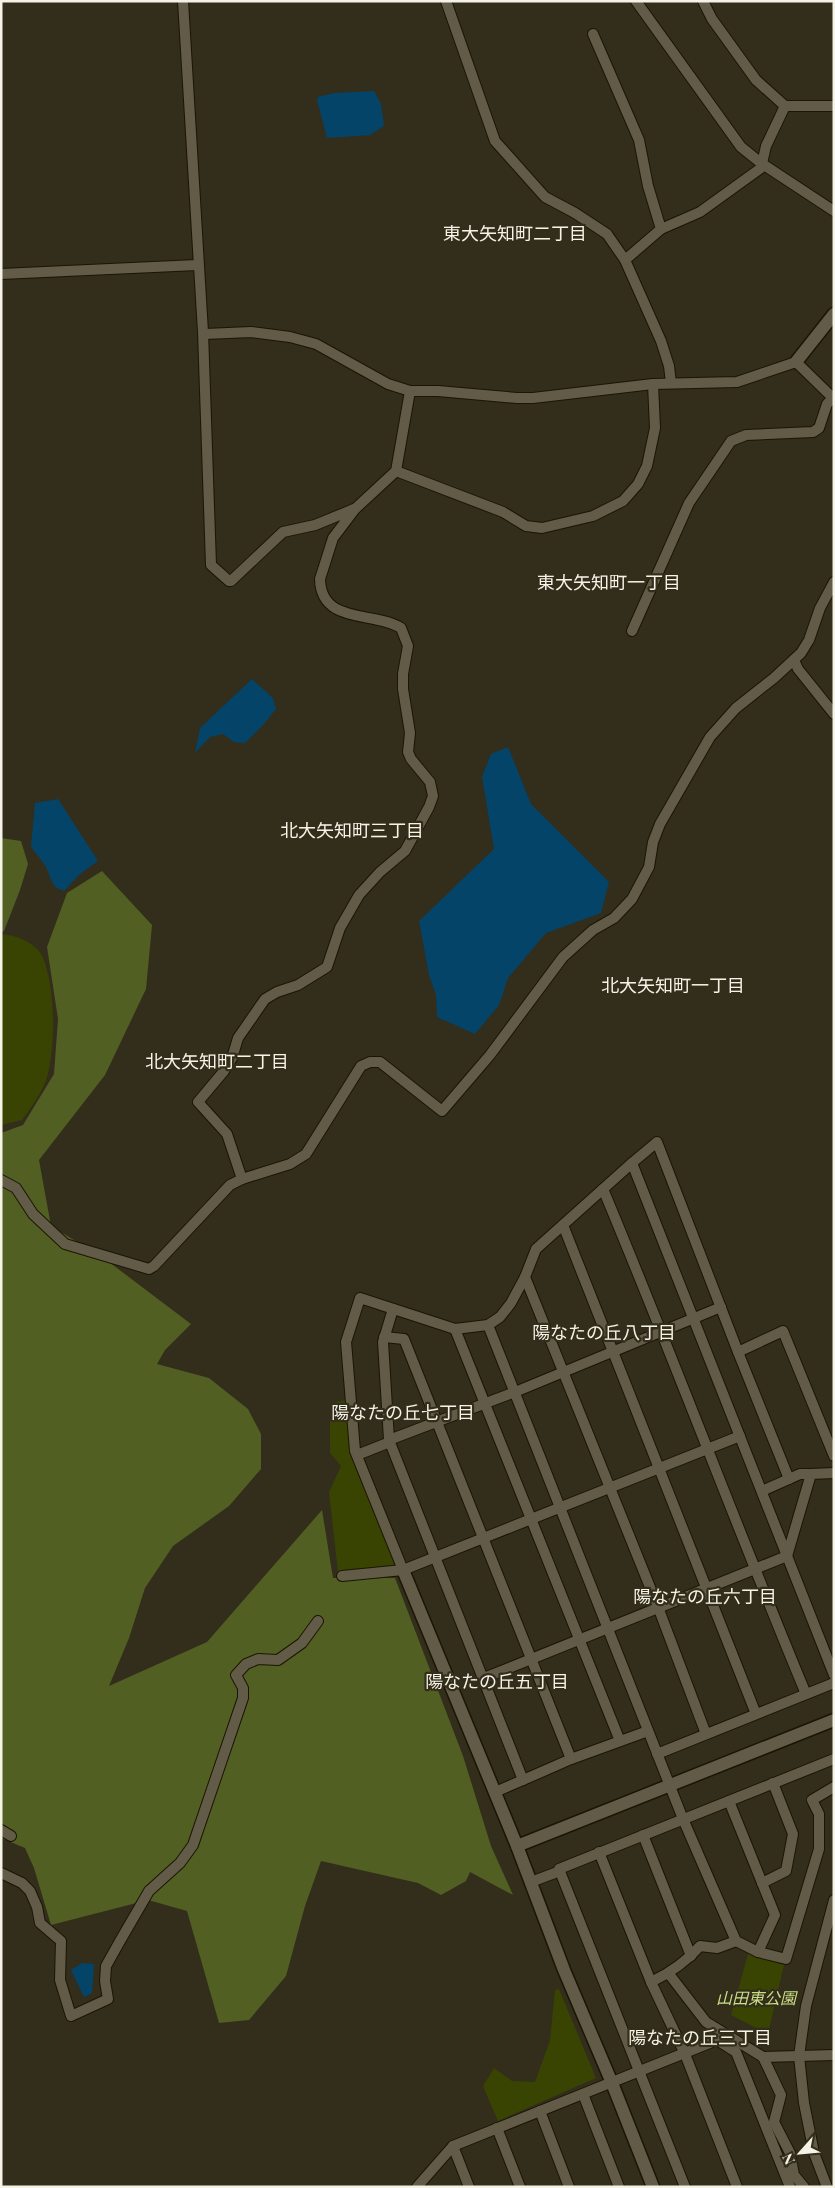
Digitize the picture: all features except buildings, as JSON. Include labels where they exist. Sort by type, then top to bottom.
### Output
[{"type":"street","points":[[183,1],[203,332],[211,565],[231,581],[283,532],[315,525],[355,509]]},
{"type":"street","points":[[446,1],[495,141],[545,197],[575,213],[607,234],[625,260],[667,356],[671,383]]},
{"type":"street","points":[[636,1],[736,142],[761,163],[834,212]]},
{"type":"street","points":[[703,1],[712,19],[756,80],[785,106],[834,106]]},
{"type":"street","points":[[593,34],[639,140],[648,186],[661,229]]},
{"type":"street","points":[[625,260],[661,229],[700,212],[761,168],[766,146],[785,106]]},
{"type":"street","points":[[1,274],[197,265],[199,268]]},
{"type":"street","points":[[203,332],[206,334],[234,332],[273,334],[316,344],[388,384],[410,391],[438,391],[533,398],[652,384],[736,382],[796,362],[834,314]]},
{"type":"street","points":[[632,631],[689,503],[731,441],[751,435],[813,432],[819,428],[827,404],[833,398],[796,362]]},
{"type":"street","points":[[396,471],[502,512],[526,526],[542,528],[593,516],[623,501],[638,484],[644,472],[655,428],[652,384]]},
{"type":"street","points":[[242,1178],[227,1134],[198,1102],[224,1071],[232,1058],[238,1038],[265,1000],[277,992],[298,985],[327,967],[348,912],[369,883],[405,851],[429,807],[432,796],[430,782],[411,759],[408,752],[410,733],[403,689],[403,674],[408,646],[401,628],[383,620],[339,612],[324,595],[320,585],[333,538],[355,509],[396,471],[410,391]]},
{"type":"street","points":[[1,1180],[16,1188],[33,1214],[65,1244],[130,1262],[144,1269],[154,1266],[207,1212],[224,1191],[242,1178],[290,1164],[306,1154],[360,1066],[370,1062],[380,1062],[442,1111],[490,1055],[563,957],[593,930],[614,918],[632,899],[649,866],[653,842],[660,824],[717,726],[794,660],[809,640],[820,608],[834,582]]},
{"type":"street","points":[[794,660],[798,669],[834,714]]},
{"type":"street","points":[[653,2187],[612,2083],[564,1970],[517,1846],[355,1451],[346,1342],[360,1298],[455,1329],[488,1325],[500,1317],[512,1303],[536,1250],[657,1142],[789,1479]]},
{"type":"street","points":[[632,1163],[834,1676]]},
{"type":"street","points":[[603,1189],[663,1332],[706,1449],[806,1694]]},
{"type":"street","points":[[563,1225],[756,1714]]},
{"type":"street","points":[[525,1277],[565,1372],[706,1734]]},
{"type":"street","points":[[357,1455],[721,1307]]},
{"type":"street","points":[[393,1309],[382,1342],[389,1441],[523,1780]]},
{"type":"street","points":[[488,1325],[682,1819],[736,1941],[758,1952],[786,1960],[819,1849],[819,1814],[812,1800],[834,1787]]},
{"type":"street","points":[[455,1329],[620,1741]]},
{"type":"street","points":[[738,1352],[783,1331],[834,1456]]},
{"type":"street","points":[[384,1336],[404,1339],[571,1759]]},
{"type":"street","points":[[342,1576],[404,1570],[740,1436]]},
{"type":"street","points":[[762,1491],[800,1474],[834,1473]]},
{"type":"street","points":[[788,1556],[811,1474]]},
{"type":"street","points":[[484,1678],[788,1556]]},
{"type":"street","points":[[1,1873],[22,1883],[30,1891],[37,1907],[40,1923],[61,1942],[60,1980],[71,2016],[108,1999],[105,1981],[106,1966],[149,1891],[180,1863],[193,1845],[243,1698],[243,1688],[236,1675],[246,1664],[258,1659],[278,1660],[302,1643],[318,1621]]},
{"type":"street","points":[[657,1754],[834,1683]]},
{"type":"street","points":[[517,1846],[834,1720]]},
{"type":"street","points":[[495,1792],[571,1759],[648,1731]]},
{"type":"street","points":[[531,1882],[560,1871],[559,1869],[599,1852],[834,1759]]},
{"type":"street","points":[[762,1883],[786,1870],[793,1834],[773,1783]]},
{"type":"street","points":[[729,1801],[775,1915],[758,1952]]},
{"type":"street","points":[[1,1830],[11,1836]]},
{"type":"street","points":[[642,1835],[692,1956]]},
{"type":"street","points":[[599,1852],[651,1982],[685,2054],[737,2187]]},
{"type":"street","points":[[560,1871],[685,2187]]},
{"type":"street","points":[[827,2187],[814,2153],[804,2103],[799,2056],[806,2006],[834,1900]]},
{"type":"street","points":[[651,1982],[669,1974],[692,1956],[700,1946],[717,1948],[736,1941]]},
{"type":"street","points":[[669,1974],[706,2022],[763,2057],[781,2095],[774,2122],[790,2153],[794,2175],[804,2187]]},
{"type":"street","points":[[417,2186],[453,2146],[717,2040],[736,2052],[790,2187]]},
{"type":"street","points":[[763,2057],[834,2055]]},
{"type":"street","points":[[583,2094],[620,2187]]},
{"type":"street","points":[[540,2111],[570,2187]]},
{"type":"street","points":[[497,2128],[520,2187]]},
{"type":"street","points":[[453,2146],[469,2187]]},
{"type":"green space","points":[[1,838],[21,841],[28,864],[4,931],[1,932]]},
{"type":"green space","points":[[102,871],[152,925],[146,989],[105,1075],[39,1160],[51,1226],[105,1259],[191,1324],[165,1350],[157,1364],[209,1378],[248,1409],[261,1434],[261,1469],[229,1506],[173,1546],[145,1588],[129,1638],[109,1686],[207,1642],[322,1510],[333,1578],[395,1578],[463,1756],[491,1846],[513,1895],[470,1872],[466,1881],[441,1895],[418,1883],[321,1861],[305,1906],[286,1976],[249,2020],[219,2023],[187,1911],[148,1900],[51,1925],[34,1868],[25,1848],[1,1838],[1,1133],[23,1125],[54,1074],[58,1019],[47,947],[67,893]]},
{"type":"green space","points":[[1,934],[13,936],[31,944],[43,958],[50,984],[53,1034],[50,1064],[43,1088],[22,1120],[1,1125]]},
{"type":"green space","points":[[346,1400],[350,1450],[396,1563],[393,1567],[338,1572],[329,1492],[341,1466],[330,1453],[330,1422],[336,1402]]},
{"type":"green space","name":"山田東公園","points":[[748,1954],[784,1965],[768,2034],[731,2015]]},
{"type":"green space","points":[[559,1989],[596,2078],[498,2121],[483,2086],[494,2068],[512,2081],[535,2082],[550,2040],[555,1990]]},
{"type":"water","points":[[374,91],[381,104],[384,126],[370,135],[327,138],[317,100],[318,97],[334,93]]},
{"type":"water","points":[[252,679],[273,698],[276,709],[245,743],[234,742],[223,734],[210,737],[195,753],[200,728]]},
{"type":"water","points":[[508,747],[531,804],[609,882],[601,913],[546,933],[508,978],[499,1005],[475,1034],[437,1017],[436,995],[429,975],[419,921],[494,849],[482,777],[491,754]]},
{"type":"water","points":[[58,799],[98,861],[80,874],[64,891],[54,885],[43,862],[31,847],[35,803]]},
{"type":"water","points":[[82,1963],[94,1964],[92,1993],[84,1997],[71,1970]]},
{"type":"district","name":"東大矢知町二丁目","points":[[515,234]]},
{"type":"district","name":"東大矢知町一丁目","points":[[609,583]]},
{"type":"district","name":"北大矢知町三丁目","points":[[352,831]]},
{"type":"district","name":"北大矢知町一丁目","points":[[673,986]]},
{"type":"district","name":"北大矢知町二丁目","points":[[217,1062]]},
{"type":"district","name":"陽なたの丘八丁目","points":[[604,1333]]},
{"type":"district","name":"陽なたの丘七丁目","points":[[403,1413]]},
{"type":"district","name":"陽なたの丘六丁目","points":[[705,1597]]},
{"type":"district","name":"陽なたの丘五丁目","points":[[497,1682]]},
{"type":"district","name":"陽なたの丘三丁目","points":[[700,2038]]}]
